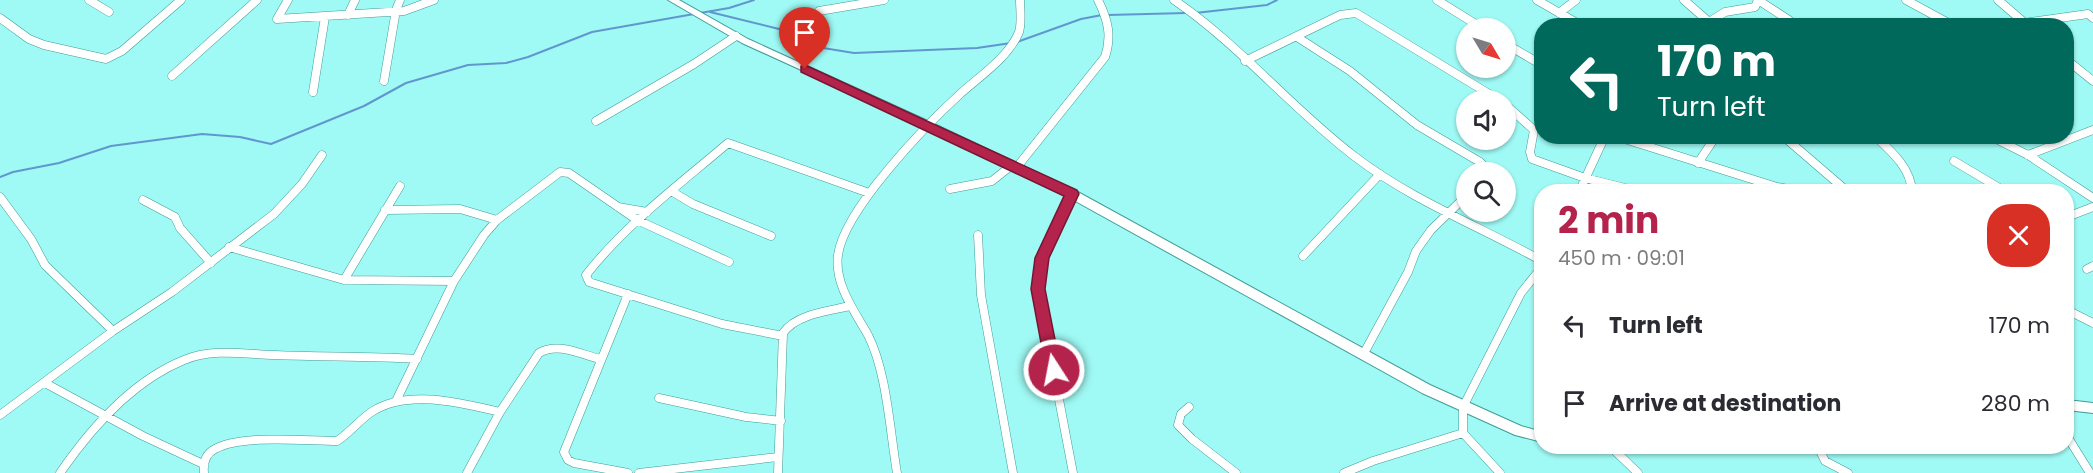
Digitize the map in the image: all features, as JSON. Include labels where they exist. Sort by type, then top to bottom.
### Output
[{"type":"street","points":[[89,0],[109,12]]},
{"type":"street","points":[[0,18],[29,39],[44,45],[106,59],[115,56],[181,0]]},
{"type":"street","points":[[172,76],[257,0]]},
{"type":"street","points":[[288,0],[277,19],[404,11],[434,0]]},
{"type":"street","points":[[348,15],[355,0]]},
{"type":"street","points":[[384,81],[396,10],[400,0]]},
{"type":"street","points":[[672,0],[736,36],[1072,194],[1363,355],[1463,407],[1519,431],[1534,435]]},
{"type":"street","points":[[819,12],[884,0]]},
{"type":"street","points":[[897,473],[878,360],[868,336],[850,306],[837,259],[842,236],[870,193],[927,124],[997,62],[1011,45],[1020,30],[1020,0]]},
{"type":"street","points":[[950,189],[985,184],[1007,172],[1099,67],[1109,48],[1111,35],[1109,23],[1098,0]]},
{"type":"street","points":[[1174,0],[1206,22],[1322,129],[1380,174],[1448,214],[1497,235],[1534,256]]},
{"type":"street","points":[[1437,0],[1466,18]]},
{"type":"street","points":[[1537,0],[1568,18]]},
{"type":"street","points":[[1559,13],[1576,0]]},
{"type":"street","points":[[1684,0],[1703,18]]},
{"type":"street","points":[[1717,18],[1725,12],[1755,7],[1758,0],[1786,18]]},
{"type":"street","points":[[1906,0],[1939,18]]},
{"type":"street","points":[[1998,0],[2019,18]]},
{"type":"street","points":[[1245,60],[1340,15],[1356,14],[1375,23],[1483,90]]},
{"type":"street","points":[[2063,18],[2088,14],[2093,18]]},
{"type":"street","points":[[313,92],[325,17]]},
{"type":"street","points":[[596,121],[694,64],[736,36]]},
{"type":"street","points":[[1297,37],[1350,71],[1417,125],[1480,162]]},
{"type":"street","points":[[1516,50],[1534,60]]},
{"type":"street","points":[[2074,66],[2093,81]]},
{"type":"street","points":[[1516,114],[1534,130],[1530,153],[1532,159],[1609,184]]},
{"type":"street","points":[[2074,136],[2093,130]]},
{"type":"street","points":[[783,336],[722,324],[589,282],[586,278],[592,266],[637,220],[725,145],[731,143],[770,160],[870,193]]},
{"type":"street","points":[[1582,184],[1601,144]]},
{"type":"street","points":[[1640,144],[1767,184]]},
{"type":"street","points":[[1698,163],[1711,144]]},
{"type":"street","points":[[1792,144],[1839,184]]},
{"type":"street","points":[[1882,144],[1906,172],[1912,184]]},
{"type":"street","points":[[2006,144],[2028,155],[2072,184]]},
{"type":"street","points":[[2028,155],[2052,144]]},
{"type":"street","points":[[0,415],[113,331],[211,263],[288,201],[322,155]]},
{"type":"street","points":[[1954,161],[1993,184]]},
{"type":"street","points":[[396,401],[454,281],[484,235],[497,220],[563,171],[637,220],[729,262]]},
{"type":"street","points":[[1304,256],[1380,174]]},
{"type":"street","points":[[2074,185],[2093,198]]},
{"type":"street","points":[[344,280],[400,186]]},
{"type":"street","points":[[671,191],[693,204],[771,237]]},
{"type":"street","points":[[1072,194],[1042,258],[1038,289],[1073,473]]},
{"type":"street","points":[[0,197],[31,240],[45,265],[74,296],[113,331]]},
{"type":"street","points":[[143,200],[175,217],[180,228],[211,263]]},
{"type":"street","points":[[1363,355],[1408,272],[1416,251],[1431,230],[1456,206]]},
{"type":"street","points":[[616,207],[647,212]]},
{"type":"street","points":[[2074,214],[2093,207]]},
{"type":"street","points":[[385,210],[460,209],[497,220]]},
{"type":"street","points":[[978,235],[981,295],[1013,473]]},
{"type":"street","points":[[229,247],[344,280],[454,281]]},
{"type":"street","points":[[1500,473],[1463,433],[1463,407],[1521,293],[1534,277]]},
{"type":"street","points":[[628,294],[600,359],[564,455],[574,463],[628,473]]},
{"type":"street","points":[[778,473],[785,330],[797,322],[850,306]]},
{"type":"street","points":[[2074,314],[2093,323]]},
{"type":"street","points":[[467,473],[500,412],[538,353],[546,348],[555,348],[600,359]]},
{"type":"street","points":[[60,473],[83,442],[147,381],[185,360],[199,356],[348,355],[417,359]]},
{"type":"street","points":[[45,383],[204,468],[212,450],[238,442],[337,441],[371,412],[396,401],[452,402],[500,412]]},
{"type":"street","points":[[659,398],[746,417],[781,421]]},
{"type":"street","points":[[2074,406],[2093,408]]},
{"type":"street","points":[[1189,407],[1181,414],[1178,424],[1192,439],[1236,473]]},
{"type":"street","points":[[1344,473],[1363,463],[1446,441],[1463,433]]},
{"type":"street","points":[[2074,447],[2090,473]]},
{"type":"street","points":[[1618,454],[1638,473]]},
{"type":"street","points":[[1820,454],[1825,462],[1848,473]]},
{"type":"street","points":[[639,473],[778,458]]},
{"type":"waterway","points":[[700,13],[729,8],[754,0]]},
{"type":"waterway","points":[[1195,13],[1267,5],[1277,0]]},
{"type":"waterway","points":[[710,12],[783,30],[811,46],[854,53],[977,48],[1011,43]]},
{"type":"waterway","points":[[1108,15],[1186,13]]},
{"type":"waterway","points":[[0,177],[13,172],[59,163],[111,146],[202,134],[240,137],[271,144],[364,106],[406,83],[468,65],[506,63],[528,57],[592,32],[694,14]]},
{"type":"waterway","points":[[1017,42],[1081,19],[1102,15]]},
{"type":"route","points":[[805,69],[927,124],[1072,194],[1042,258],[1038,289],[1054,370]]}]
